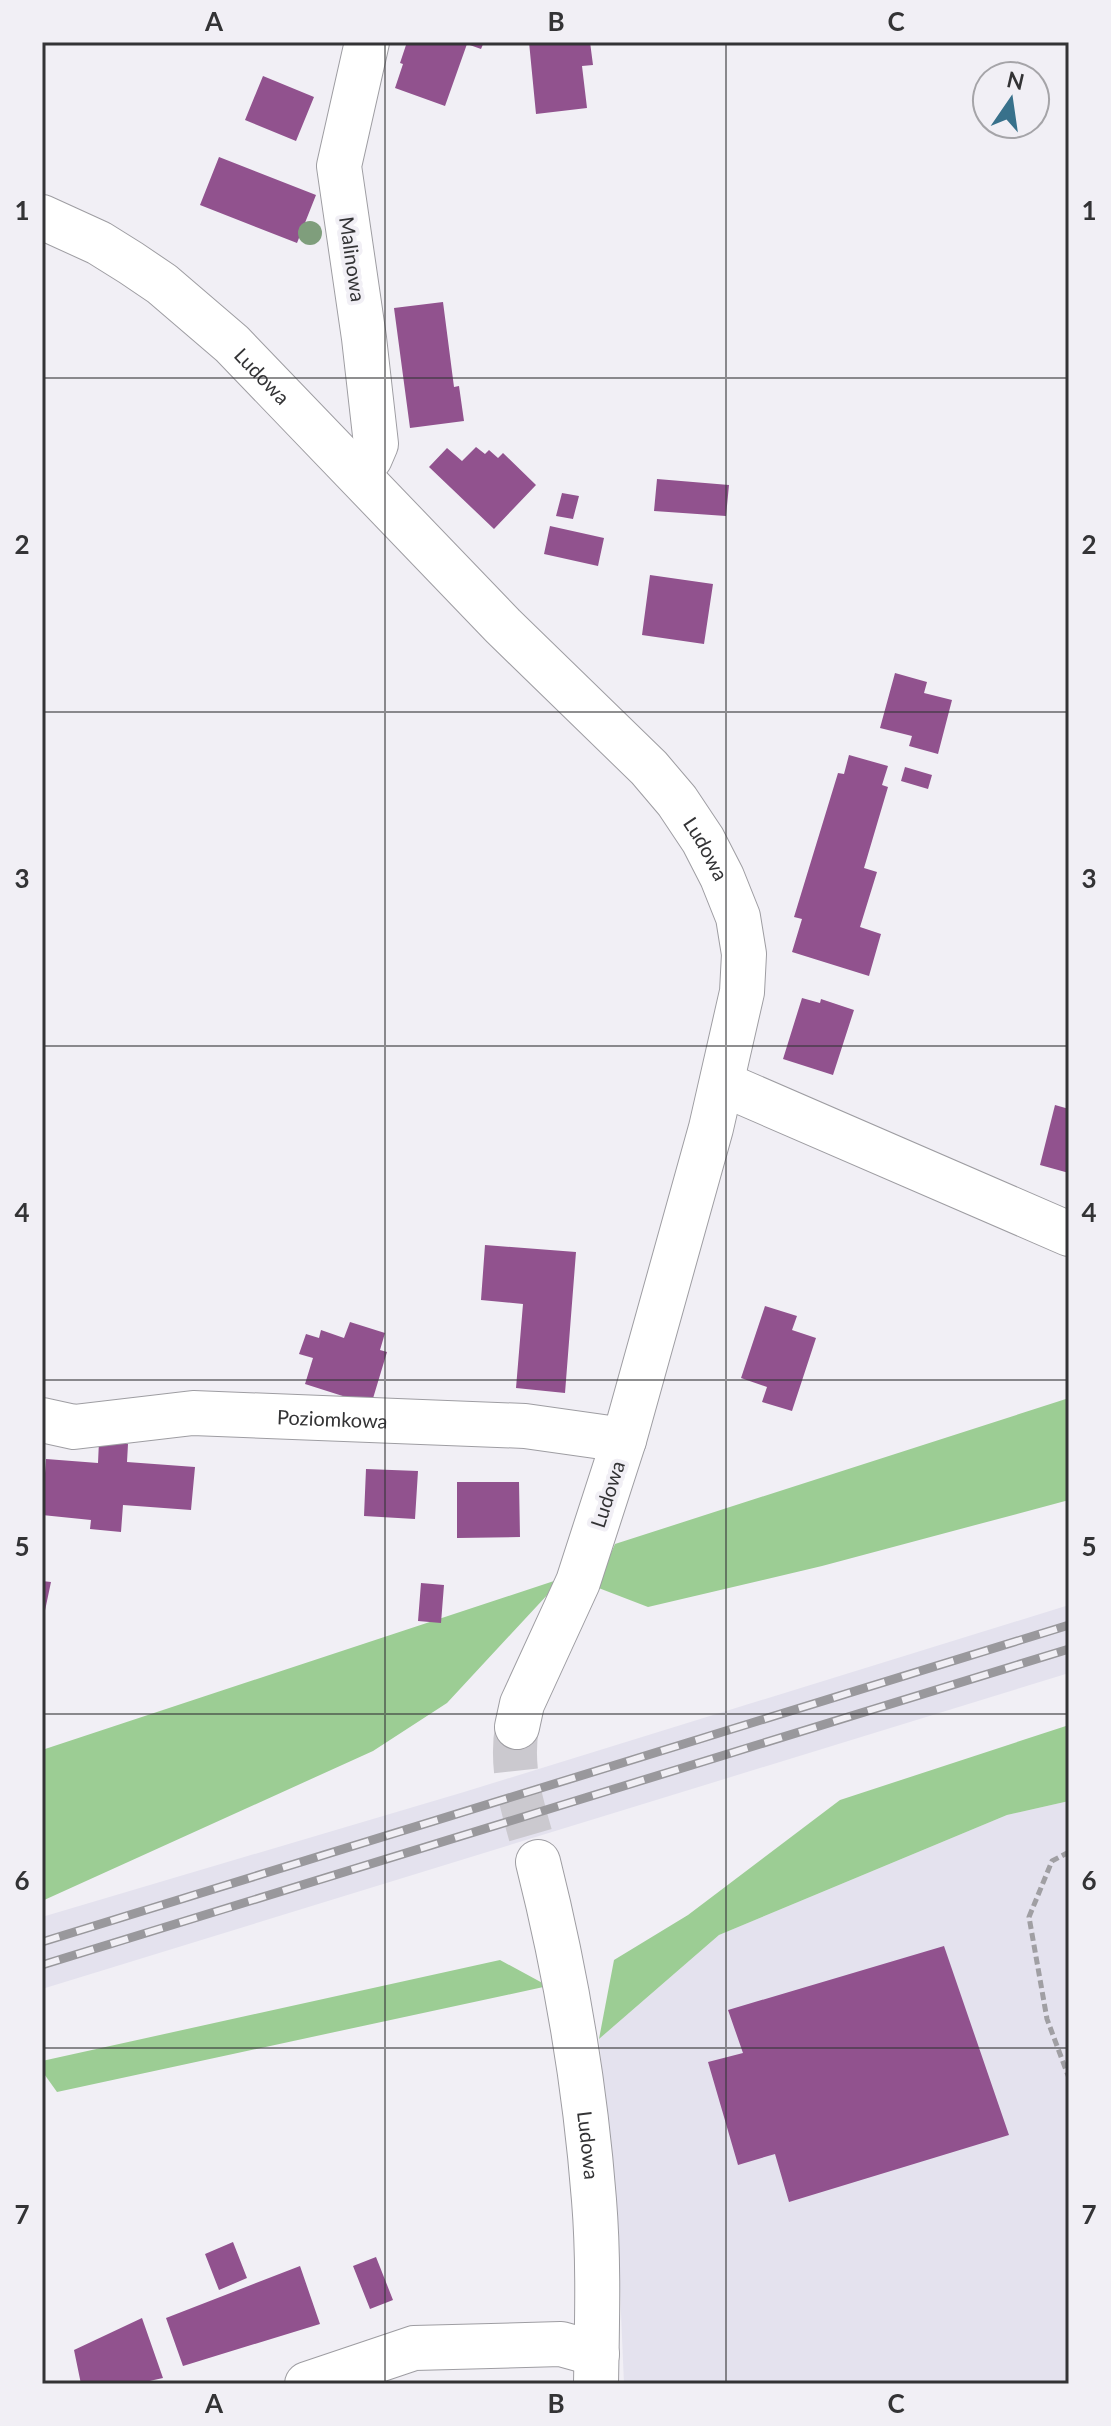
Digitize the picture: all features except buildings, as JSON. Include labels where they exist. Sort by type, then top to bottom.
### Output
[{"type":"street","name":"Malinowa","points":[[358,473],[376,444],[339,166],[367,42]]},
{"type":"street","name":"Ludowa","points":[[42,217],[99,243],[162,284],[232,344],[503,626],[649,768],[677,801],[703,840],[738,917],[744,954],[742,992],[723,1084],[624,1440],[578,1582],[522,1704],[517,1727]]},
{"type":"street","points":[[723,1084],[1069,1234]]},
{"type":"street","name":"Poziomkowa","points":[[42,1420],[74,1427],[193,1413],[525,1426],[624,1440]]},
{"type":"street","name":"Ludowa","points":[[538,1862],[557,1937],[581,2070],[595,2202],[597,2369]]},
{"type":"street","points":[[307,2384],[414,2348],[561,2344],[597,2369]]},
{"type":"path","points":[[1069,1852],[1052,1861],[1029,1917],[1047,2019],[1069,2078]]},
{"type":"shaded area","points":[[1069,1605],[1069,1673],[42,1989],[42,1917],[464,1792]]},
{"type":"shaded area","points":[[1069,1801],[1069,2384],[624,2384],[617,2218],[599,2039],[719,1935],[1007,1815]]},
{"type":"green space","points":[[1069,1398],[1069,1500],[822,1566],[648,1607],[596,1587],[615,1544]]},
{"type":"green space","points":[[563,1578],[447,1703],[373,1751],[42,1901],[42,1750]]},
{"type":"green space","points":[[1069,1725],[1069,1801],[1007,1815],[719,1935],[599,2039],[614,1960],[688,1915],[840,1800]]},
{"type":"green space","points":[[500,1960],[548,1986],[57,2092],[42,2071],[42,2061]]},
{"type":"tunnel","points":[[517,1727],[517,1779],[538,1862]]},
{"type":"railway","points":[[42,1942],[1069,1625]]},
{"type":"railway","points":[[42,1965],[1069,1649]]}]
